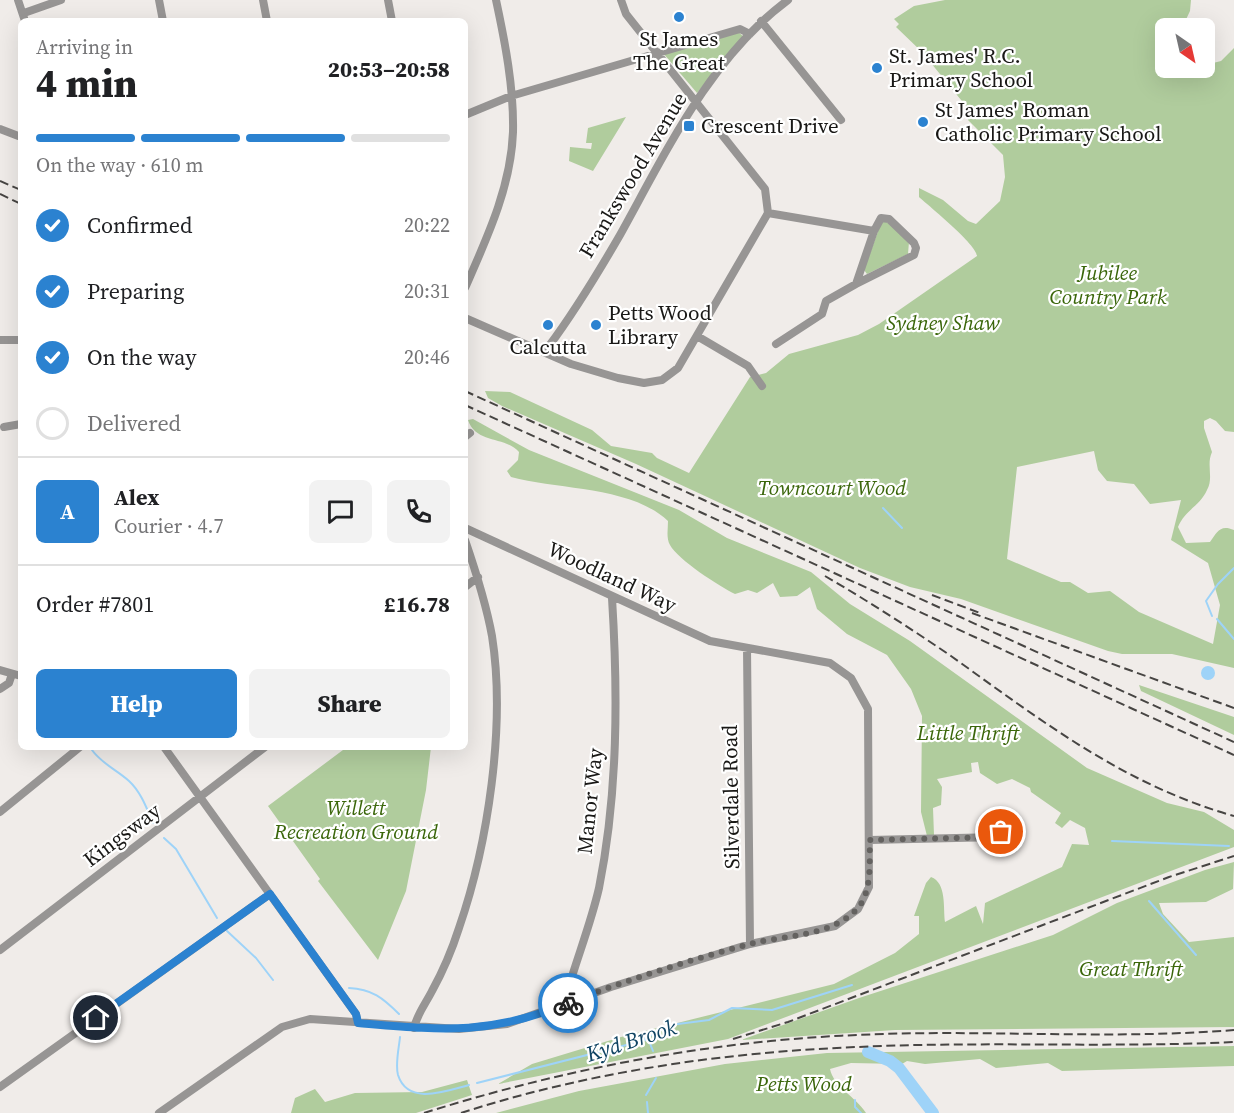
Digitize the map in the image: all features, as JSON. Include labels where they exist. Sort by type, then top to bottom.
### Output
[{"type":"street","points":[[18,0],[25,17],[61,0]]},
{"type":"street","points":[[159,0],[163,18]]},
{"type":"street","points":[[263,0],[266,18]]},
{"type":"street","points":[[388,0],[391,18]]},
{"type":"street","points":[[468,280],[503,192],[513,132],[511,96],[496,0]]},
{"type":"street","points":[[468,319],[571,364],[644,383],[662,380],[678,368],[768,213],[765,189],[626,14],[621,0]]},
{"type":"street","name":"Frankswood Avenue","points":[[543,350],[549,346],[573,311],[696,103],[750,34],[788,0]]},
{"type":"street","points":[[762,21],[841,120]]},
{"type":"street","points":[[468,114],[511,96],[740,29],[750,34]]},
{"type":"street","points":[[0,129],[18,136]]},
{"type":"street","points":[[768,213],[874,231]]},
{"type":"street","points":[[776,344],[822,314],[826,301],[914,255],[916,248],[889,219],[881,218],[874,231],[856,284]]},
{"type":"street","points":[[697,336],[748,366],[762,386]]},
{"type":"street","points":[[0,340],[18,340]]},
{"type":"street","points":[[4,427],[18,425]]},
{"type":"street","name":"Woodland Way","points":[[468,529],[612,598],[710,641],[747,648]]},
{"type":"street","points":[[414,1028],[455,940],[470,898],[485,826],[494,747],[495,687],[492,638],[478,577],[468,549]]},
{"type":"street","points":[[468,585],[478,577]]},
{"type":"street","name":"Manor Way","points":[[569,1002],[567,993],[598,889],[612,784],[617,682],[612,598]]},
{"type":"street","points":[[159,1113],[282,1028],[310,1019],[414,1028],[473,1029],[507,1024],[611,987],[750,944],[835,926],[858,909],[868,887],[870,840],[868,709],[851,678],[830,663],[747,648]]},
{"type":"street","name":"Silverdale Road","points":[[747,648],[750,944]]},
{"type":"street","points":[[0,670],[17,675],[0,689]]},
{"type":"street","points":[[0,812],[76,750]]},
{"type":"street","points":[[166,750],[356,1014],[358,1023]]},
{"type":"street","name":"Kingsway","points":[[0,950],[261,750]]},
{"type":"street","points":[[870,840],[999,837]]},
{"type":"street","points":[[0,1087],[270,894]]},
{"type":"green space","name":"Jubilee Country Park","points":[[945,0],[1191,0],[1187,18],[1155,18],[1155,78],[1215,78],[1215,62],[1221,61],[1234,48],[1234,432],[1225,431],[1210,418],[1204,421],[1212,452],[1209,485],[1204,495],[1184,516],[1178,527],[1186,543],[1210,542],[1222,529],[1234,530],[1234,668],[1172,654],[1122,654],[1108,651],[961,599],[910,587],[860,568],[488,398],[485,391],[510,392],[592,430],[611,446],[652,453],[657,458],[689,473],[750,377],[766,373],[789,354],[858,335],[879,324],[977,256],[969,243],[919,197],[919,188],[943,200],[968,221],[976,224],[1000,201],[1005,177],[1003,155],[968,120],[970,111],[922,52],[896,27],[899,24],[894,19],[914,6]],"holes":[[[1094,451],[1098,470],[1107,481],[1134,484],[1150,504],[1181,500],[1171,540],[1208,563],[1220,605],[1213,644],[1139,612],[1110,591],[1088,593],[1070,582],[1061,582],[1007,559],[1017,467]]]},
{"type":"green space","points":[[738,32],[743,36],[697,93],[663,53]]},
{"type":"green space","points":[[626,117],[593,171],[569,161],[570,147],[591,149],[592,143],[586,143],[588,128]]},
{"type":"green space","points":[[885,220],[909,242],[908,254],[867,274],[864,270],[881,223]]},
{"type":"green space","name":"Little Thrift","points":[[473,419],[529,450],[679,510],[727,538],[811,572],[850,604],[910,641],[1087,768],[1167,803],[1204,812],[1234,830],[1234,847],[728,1039],[498,1084],[532,1064],[621,1037],[834,984],[895,953],[919,934],[919,916],[914,916],[926,883],[931,877],[936,880],[942,890],[945,922],[976,906],[983,924],[985,903],[1062,867],[1072,844],[1089,845],[1085,828],[1070,820],[1062,828],[1055,823],[1061,813],[1031,792],[1030,788],[1012,779],[997,784],[980,773],[978,762],[971,763],[972,772],[937,779],[942,787],[941,805],[933,808],[934,835],[927,836],[921,812],[922,716],[911,689],[887,655],[847,634],[817,609],[810,587],[797,596],[780,597],[773,583],[757,593],[748,590],[735,594],[720,585],[674,551],[668,539],[668,521],[635,501],[615,495],[511,477],[507,471],[518,460],[519,452],[513,447],[477,433],[468,420]]},
{"type":"green space","points":[[1139,685],[1234,717],[1234,735],[1141,691]]},
{"type":"green space","name":"Willett Recreation Ground","points":[[343,750],[431,750],[426,790],[406,891],[378,960],[318,881],[320,879],[268,806]]},
{"type":"green space","name":"Great Thrift","points":[[1234,862],[1233,889],[1206,902],[1159,903],[1163,914],[1189,942],[1234,937],[1234,1027],[895,1030],[741,1040],[859,998],[1053,935],[1117,903],[1205,870]]},
{"type":"green space","name":"Petts Wood","points":[[1234,1046],[1234,1066],[1062,1071],[1048,1063],[996,1068],[980,1059],[925,1064],[907,1061],[902,1064],[851,1063],[830,1069],[835,1081],[866,1113],[496,1113],[579,1091],[725,1064],[827,1053]]},
{"type":"green space","points":[[467,1080],[472,1095],[416,1113],[291,1113],[295,1098],[315,1089],[325,1102],[355,1093],[422,1092]]},
{"type":"water","points":[[1208,666],[1213,668],[1215,673],[1213,678],[1208,680],[1203,678],[1201,673],[1203,668]]},
{"type":"waterway","points":[[883,508],[902,528]]},
{"type":"waterway","points":[[1212,616],[1206,601],[1218,584],[1234,568]]},
{"type":"waterway","points":[[1217,619],[1234,639]]},
{"type":"waterway","name":"Kyd Brook","points":[[92,750],[133,785],[153,823]]},
{"type":"waterway","name":"Kyd Brook","points":[[164,838],[176,849],[217,918]]},
{"type":"waterway","points":[[1112,841],[1229,846]]},
{"type":"waterway","points":[[1149,901],[1196,955]]},
{"type":"waterway","name":"Kyd Brook","points":[[227,931],[256,958],[273,980]]},
{"type":"waterway","name":"Kyd Brook","points":[[477,1083],[638,1042],[670,1025],[709,1020],[732,1008],[772,1010],[852,985]]},
{"type":"waterway","name":"Kyd Brook","points":[[349,988],[377,995],[399,1014]]},
{"type":"waterway","name":"Kyd Brook","points":[[400,1037],[397,1071],[403,1085],[410,1090],[429,1094],[469,1085]]},
{"type":"waterway","points":[[645,1040],[649,1041],[653,1051]]},
{"type":"waterway","name":"Kyd Brook","points":[[868,1052],[890,1061],[899,1068],[933,1113]]},
{"type":"waterway","points":[[646,1095],[656,1078]]},
{"type":"waterway","points":[[855,1100],[855,1107],[861,1113]]},
{"type":"waterway","points":[[647,1102],[648,1113]]},
{"type":"railway","points":[[0,181],[18,189]]},
{"type":"railway","points":[[0,194],[18,203]]},
{"type":"railway","points":[[468,392],[1234,742]]},
{"type":"railway","points":[[468,406],[1234,755]]},
{"type":"railway","points":[[825,576],[920,635],[1085,749],[1156,787],[1234,816]]},
{"type":"railway","points":[[932,595],[980,613]]},
{"type":"railway","points":[[972,613],[1234,708]]},
{"type":"railway","points":[[733,1039],[788,1022],[1169,877],[1234,856]]},
{"type":"railway","points":[[424,1113],[530,1083],[638,1060],[802,1038],[904,1033],[1140,1034],[1234,1030]]},
{"type":"railway","points":[[461,1113],[607,1075],[707,1059],[758,1054],[905,1045],[1234,1042]]},
{"type":"way so far","points":[[568,1003],[611,987],[750,944],[835,926],[858,909],[868,887],[870,840],[999,837],[1001,832]]},
{"type":"place","name":"St James The Great","points":[[679,17]]},
{"type":"place","name":"St. James' R.C. Primary School","points":[[877,68]]},
{"type":"place","name":"St James' Roman Catholic Primary School","points":[[923,122]]},
{"type":"place","name":"Crescent Drive","points":[[689,126]]},
{"type":"place","name":"Calcutta","points":[[548,325]]},
{"type":"place","name":"Petts Wood Library","points":[[596,325]]},
{"type":"route","points":[[96,1018],[270,894],[356,1014],[358,1023],[414,1028],[473,1029],[507,1024],[568,1003]]},
{"type":"park label","name":"Sydney Shaw","points":[[943,323]]},
{"type":"park label","name":"Towncourt Wood","points":[[832,488]]}]
